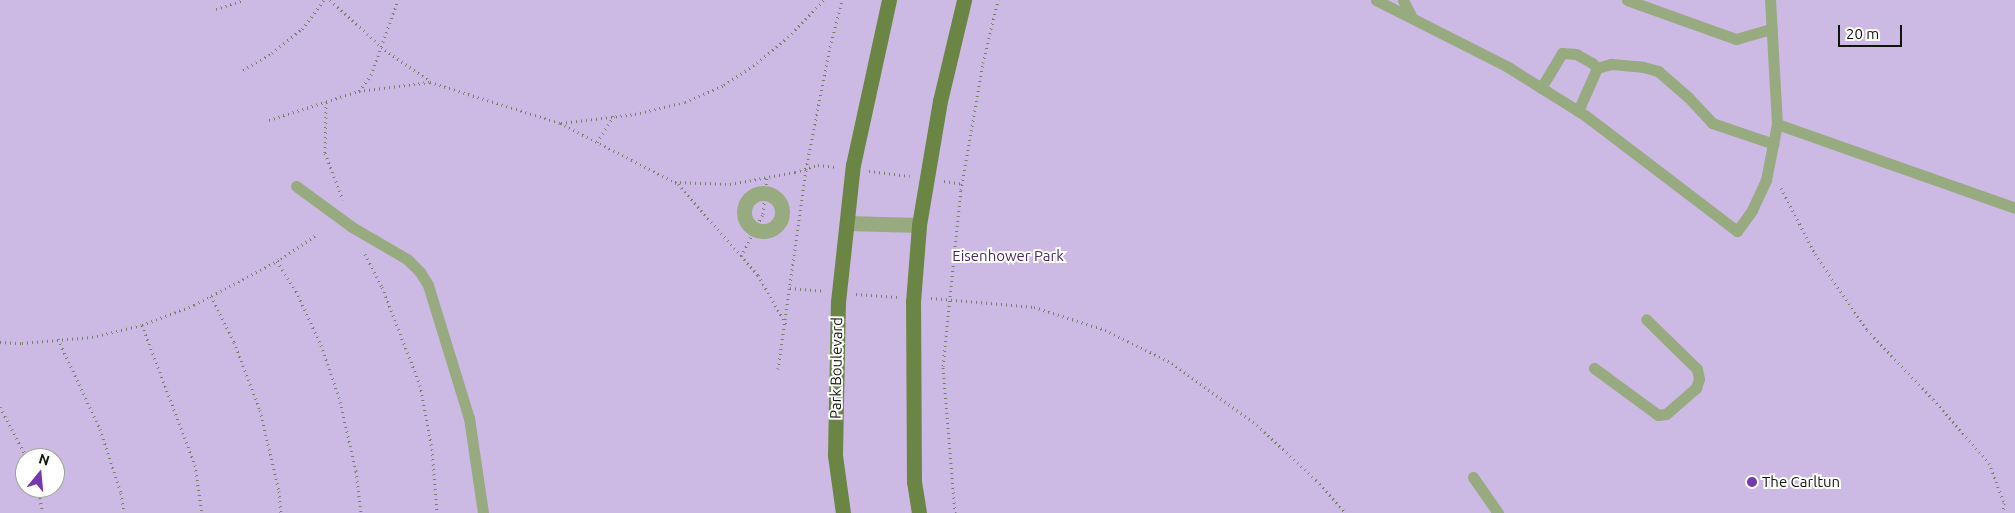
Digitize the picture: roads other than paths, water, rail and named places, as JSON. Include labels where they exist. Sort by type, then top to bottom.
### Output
[{"type":"street","name":"Park Boulevard","points":[[842,506],[835,455],[835,354],[839,293],[853,165],[889,0]]},
{"type":"street","points":[[919,513],[914,482],[913,298],[919,225],[940,101],[964,0]]},
{"type":"street","points":[[766,193],[776,198],[780,203],[782,216],[780,222],[770,230],[755,230],[747,224],[744,218],[744,206],[752,196],[766,193]]},
{"type":"street","points":[[847,223],[919,225]]},
{"type":"lane","points":[[1376,0],[1508,67],[1578,111],[1737,231],[1752,210],[1770,167],[1777,124],[1770,0]]},
{"type":"lane","points":[[1402,0],[1413,19]]},
{"type":"lane","points":[[1627,0],[1736,39],[1772,29]]},
{"type":"lane","points":[[1541,88],[1562,53],[1576,54],[1597,68],[1611,64],[1643,67],[1658,71],[1688,97],[1712,123],[1774,144]]},
{"type":"lane","points":[[1578,111],[1597,68]]},
{"type":"lane","points":[[1777,124],[2015,208]]},
{"type":"lane","points":[[296,186],[352,227],[407,259],[420,272],[428,285],[469,418],[483,513]]},
{"type":"lane","points":[[1594,368],[1658,415],[1666,414],[1696,388],[1699,379],[1697,369],[1646,319]]},
{"type":"lane","points":[[1474,477],[1498,513]]},
{"type":"lane","points":[[835,513],[842,506]]},
{"type":"place","name":"The Carltun","points":[[1752,482]]},
{"type":"park label","name":"Eisenhower Park","points":[[1008,256]]}]
